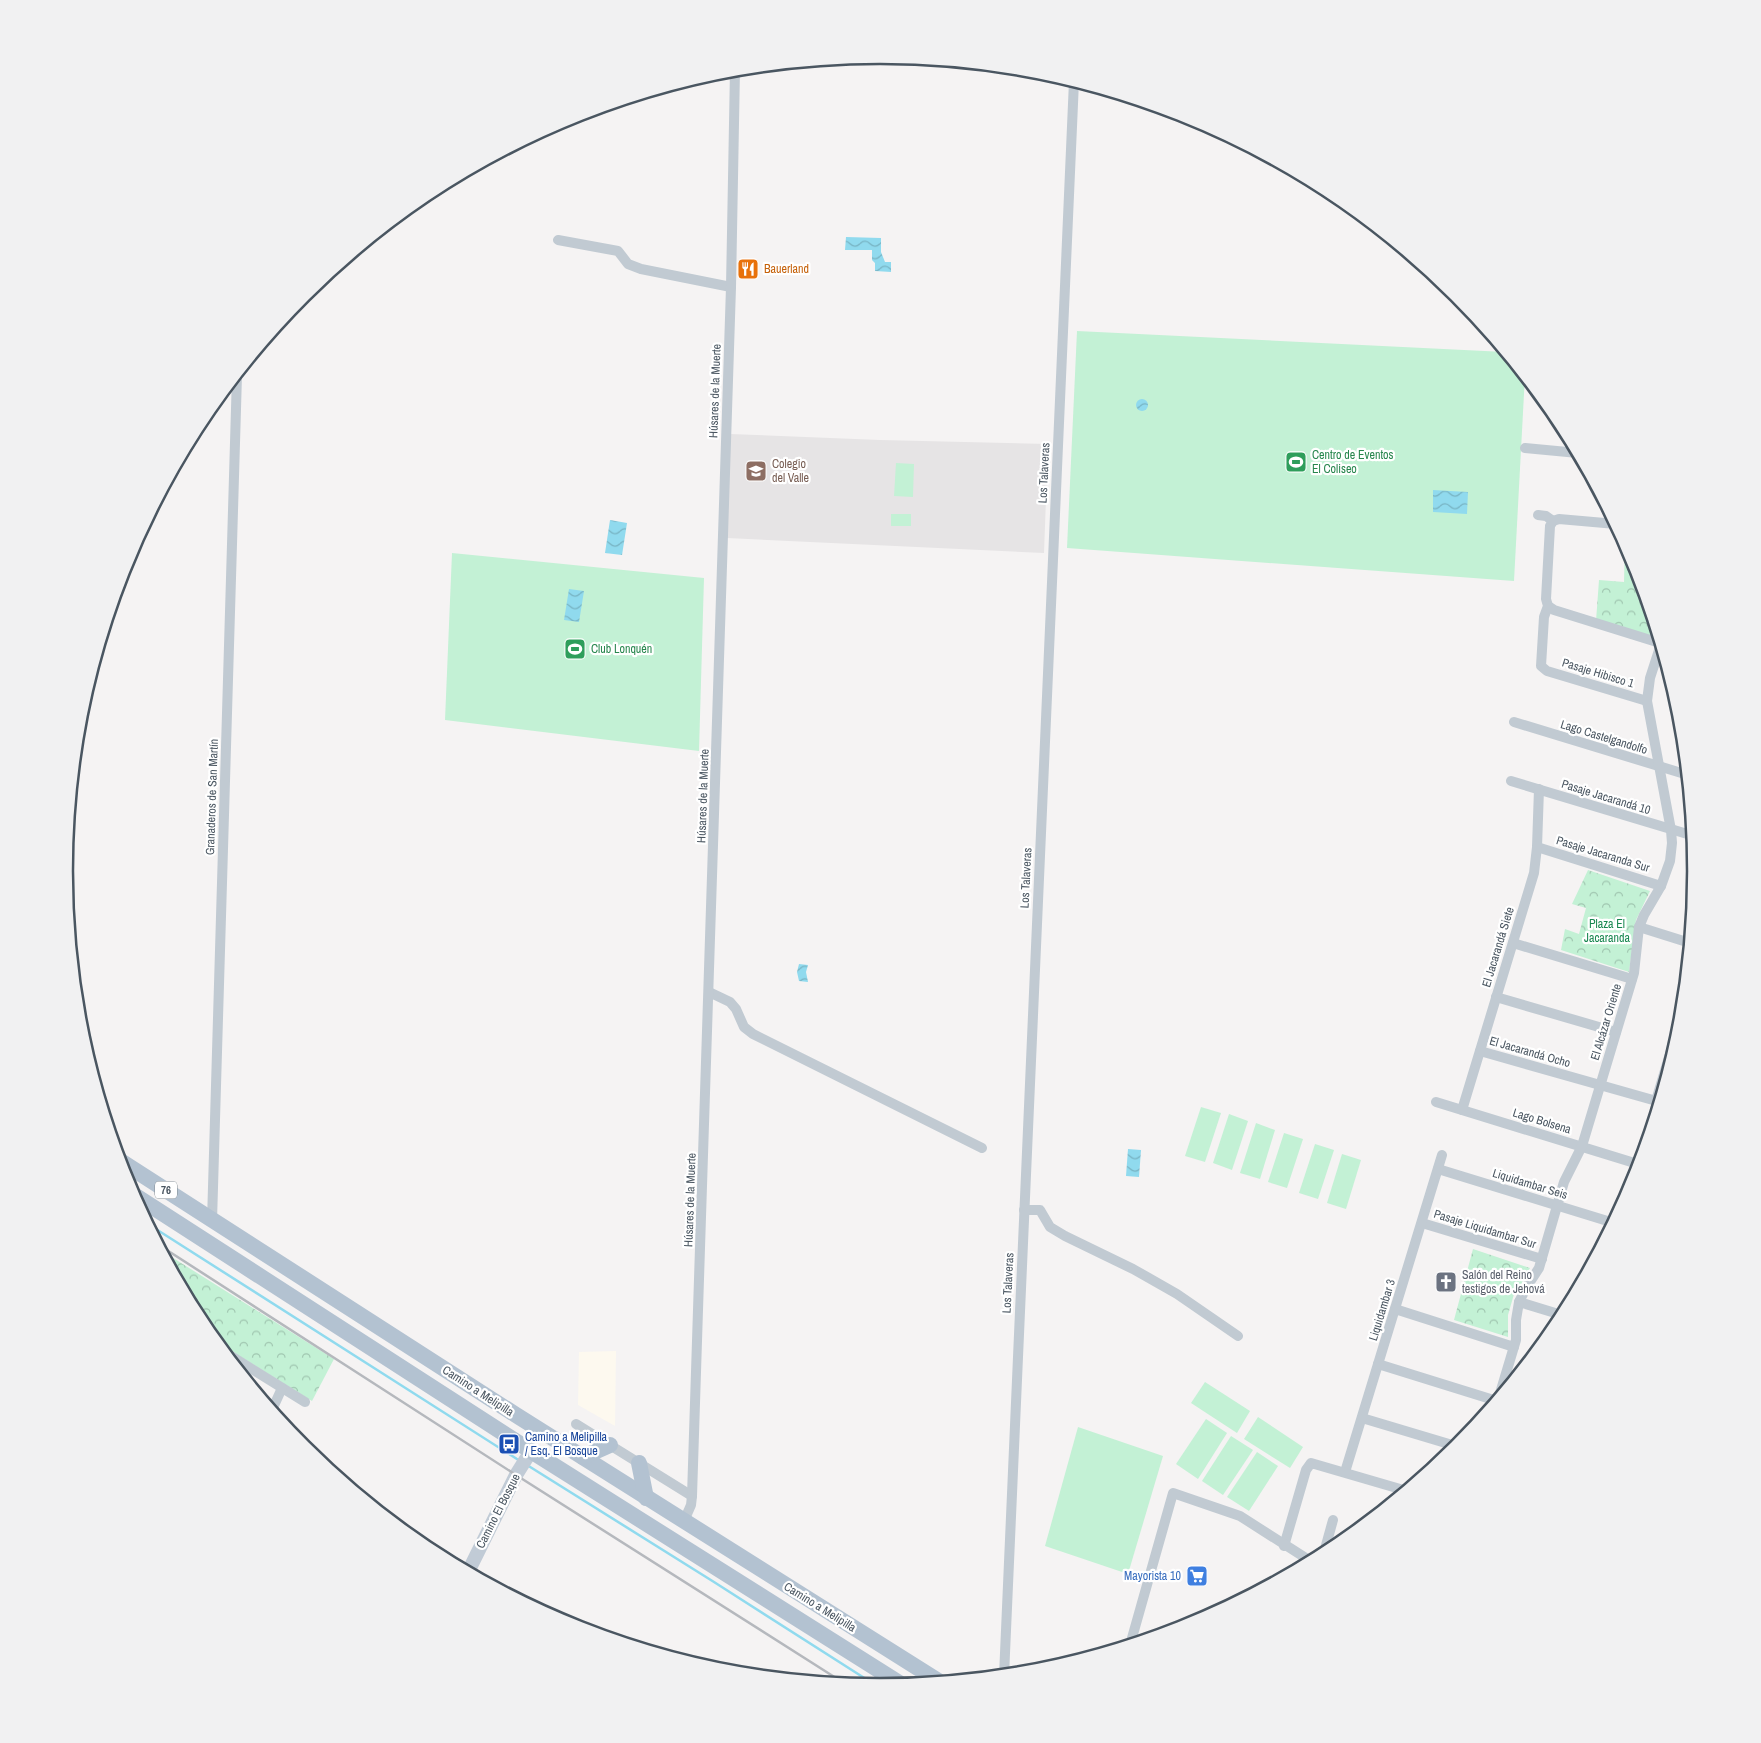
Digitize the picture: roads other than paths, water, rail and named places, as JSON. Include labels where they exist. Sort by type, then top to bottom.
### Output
[{"type":"main road","name":"Camino a Melipilla","points":[[129,1166],[646,1498],[934,1678]]},
{"type":"main road","name":"Camino a Melipilla","points":[[143,1201],[525,1459],[892,1679]]},
{"type":"main road","points":[[583,1457],[610,1445]]},
{"type":"main road","points":[[639,1463],[646,1498]]},
{"type":"street","name":"Húsares de la Muerte","points":[[684,1521],[691,1505],[692,1496],[731,287],[735,77]]},
{"type":"street","name":"Los Talaveras","points":[[1004,1669],[1074,87]]},
{"type":"street","points":[[558,240],[618,251],[628,264],[641,269],[731,287]]},
{"type":"street","name":"Granaderos de San Martín","points":[[212,1220],[237,385]]},
{"type":"street","points":[[1525,448],[1570,451]]},
{"type":"street","points":[[1538,515],[1548,516],[1553,521]]},
{"type":"street","points":[[1609,523],[1559,519],[1553,521],[1550,526],[1546,599],[1548,606],[1554,610],[1654,641]]},
{"type":"street","name":"Pasaje Hibisco 1","points":[[1548,606],[1544,620],[1541,663],[1543,669],[1647,701]]},
{"type":"street","name":"El Alcázar Oriente","points":[[1502,1387],[1514,1347],[1516,1313],[1519,1302],[1539,1268],[1567,1175],[1582,1146],[1632,979],[1640,927],[1644,915],[1661,886],[1672,852],[1671,830],[1647,701],[1650,678],[1658,651]]},
{"type":"street","name":"Lago Castelgandolfo","points":[[1514,722],[1682,773]]},
{"type":"street","name":"Pasaje Jacarandá 10","points":[[1512,780],[1687,834]]},
{"type":"street","name":"El Jacarandá Siete","points":[[1462,1110],[1534,873],[1539,789]]},
{"type":"street","name":"Pasaje Jacaranda Sur","points":[[1537,847],[1661,886]]},
{"type":"street","points":[[1640,927],[1685,941]]},
{"type":"street","points":[[1512,943],[1632,979]]},
{"type":"street","points":[[709,992],[730,1002],[736,1009],[744,1027],[753,1034],[982,1148]]},
{"type":"street","points":[[1496,997],[1616,1032]]},
{"type":"street","name":"El Jacarandá Ocho","points":[[1480,1051],[1655,1101]]},
{"type":"street","name":"Lago Bolsena","points":[[1436,1102],[1634,1163]]},
{"type":"street","name":"Liquidambar 3","points":[[1345,1472],[1442,1155]]},
{"type":"street","name":"Liquidambar Seis","points":[[1438,1169],[1558,1205],[1608,1222]]},
{"type":"street","points":[[1024,1210],[1040,1210],[1050,1227],[1170,1290],[1238,1336]]},
{"type":"street","name":"Pasaje Liquidambar Sur","points":[[1422,1223],[1542,1259]]},
{"type":"street","points":[[1519,1302],[1556,1314]]},
{"type":"street","points":[[1395,1309],[1514,1347]]},
{"type":"street","points":[[238,1361],[305,1402]]},
{"type":"street","points":[[1378,1364],[1493,1398]]},
{"type":"street","points":[[274,1405],[282,1388]]},
{"type":"street","points":[[1362,1418],[1451,1444]]},
{"type":"street","points":[[576,1424],[692,1496]]},
{"type":"street","name":"Camino El Bosque","points":[[471,1567],[525,1459]]},
{"type":"street","points":[[1284,1546],[1307,1467],[1314,1463],[1401,1489]]},
{"type":"street","points":[[1132,1639],[1174,1492],[1240,1516],[1305,1558]]},
{"type":"street","points":[[1326,1545],[1333,1520]]},
{"type":"water","points":[[846,237],[881,238],[881,252],[885,262],[891,262],[891,272],[875,271],[872,250],[845,250]]},
{"type":"water","points":[[1140,399],[1144,399],[1148,405],[1144,411],[1140,411],[1136,407],[1136,403]]},
{"type":"water","points":[[1433,490],[1468,492],[1467,514],[1433,512]]},
{"type":"water","points":[[610,520],[627,523],[622,555],[605,553]]},
{"type":"water","points":[[569,589],[584,591],[579,622],[564,620]]},
{"type":"water","points":[[799,964],[808,965],[806,972],[808,982],[799,981],[797,972]]},
{"type":"water","points":[[1128,1149],[1141,1150],[1139,1177],[1126,1176]]},
{"type":"waterway","points":[[156,1229],[520,1461]]},
{"type":"waterway","points":[[527,1465],[865,1679]]},
{"type":"railway","points":[[168,1251],[836,1678]]},
{"type":"place","name":"Bauerland","points":[[748,269]]},
{"type":"place","name":"Centro de Eventos El Coliseo","points":[[1296,462]]},
{"type":"place","name":"Colegio del Valle","points":[[756,471]]},
{"type":"place","name":"Club Lonquén","points":[[575,649]]},
{"type":"place","name":"Salón del Reino testigos de Jehová","points":[[1446,1282]]},
{"type":"place","name":"Camino a Melipilla / Esq. El Bosque","points":[[509,1444]]},
{"type":"place","name":"Mayorista 10","points":[[1197,1576]]},
{"type":"park label","name":"Plaza El Jacaranda","points":[[1607,931]]}]
